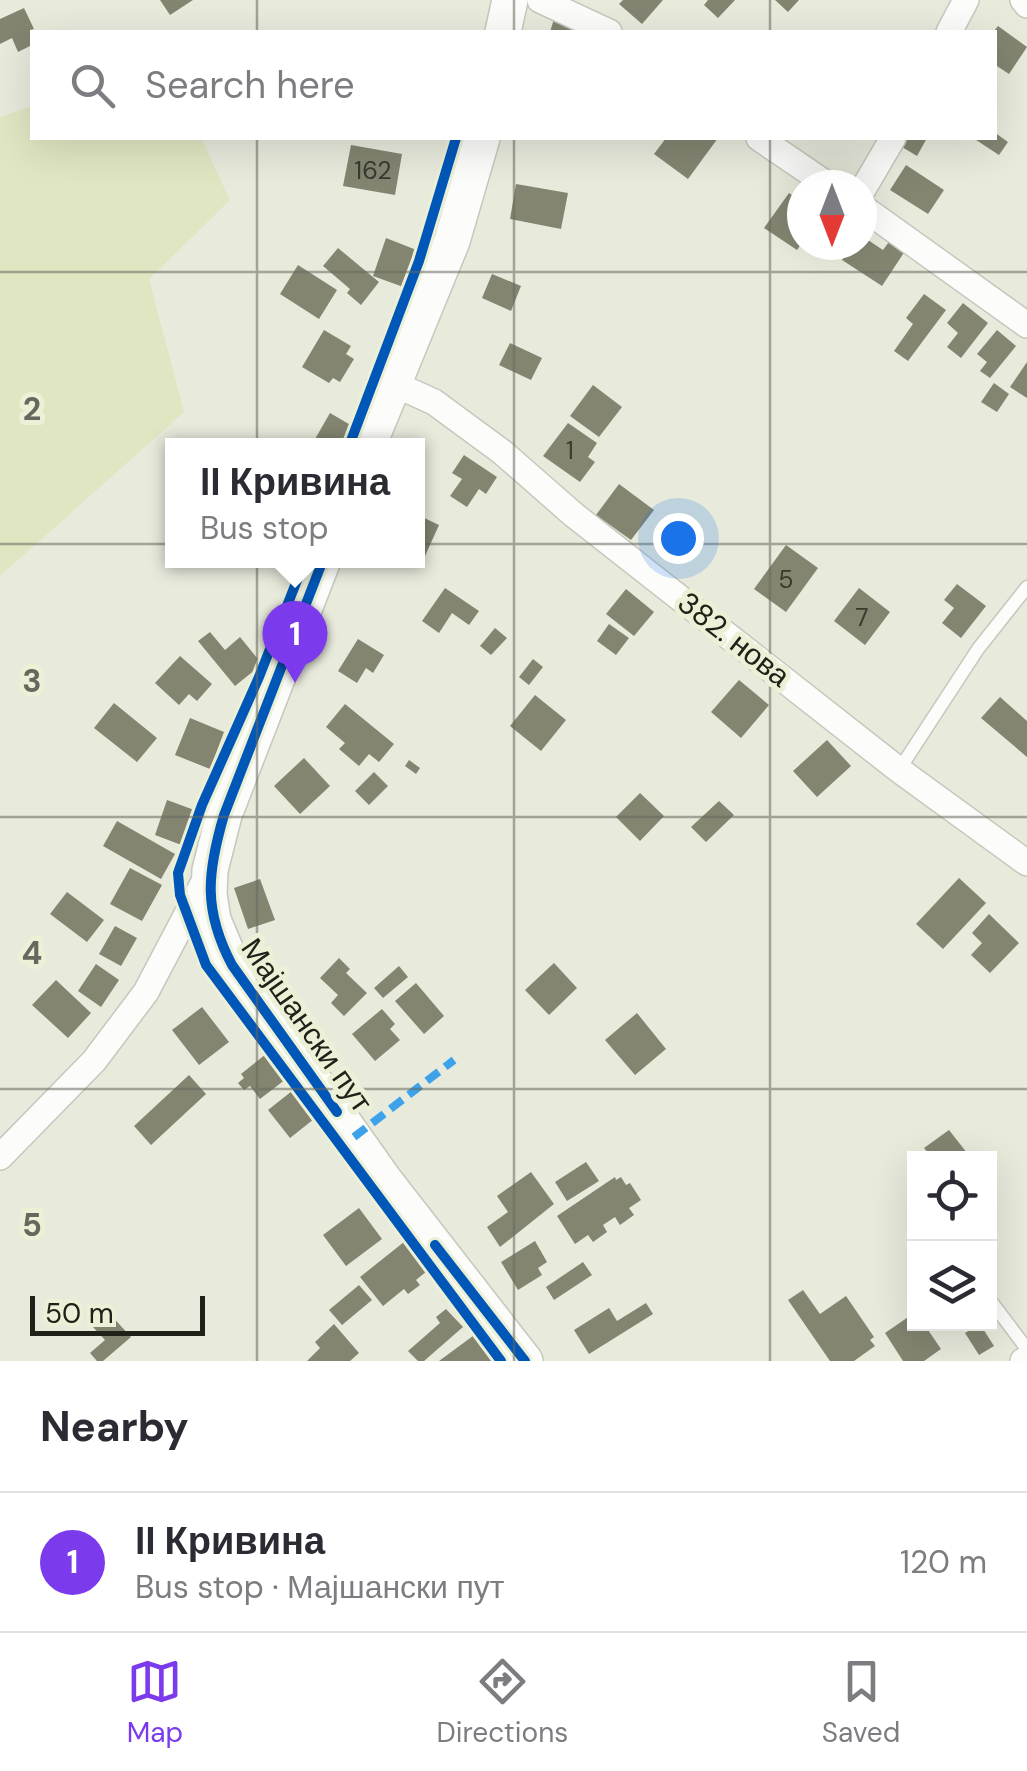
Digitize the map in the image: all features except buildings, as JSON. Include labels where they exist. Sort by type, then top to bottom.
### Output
[{"type":"street","points":[[503,30],[510,0]]},
{"type":"street","points":[[540,0],[605,30]]},
{"type":"street","points":[[950,30],[966,0]]},
{"type":"street","points":[[371,438],[452,241],[481,140]]},
{"type":"street","points":[[762,140],[806,170]]},
{"type":"street","points":[[874,170],[892,140]]},
{"type":"street","points":[[877,217],[1027,324]]},
{"type":"street","name":"382. нова","points":[[392,384],[434,402],[502,452],[574,514],[899,770],[1027,863]]},
{"type":"street","name":"Мајшански пут","points":[[320,568],[224,816],[210,870],[213,920],[219,942],[232,965],[385,1181],[525,1361]]},
{"type":"street","points":[[0,1157],[94,1061],[146,992],[210,870]]},
{"type":"lane","points":[[899,770],[978,649],[1027,587]]},
{"type":"lane","points":[[997,1309],[1027,1348]]},
{"type":"green space","points":[[30,107],[30,140],[202,140],[230,200],[149,279],[184,412],[0,576],[0,117]]},
{"type":"marked path","points":[[354,1137],[454,1060]]},
{"type":"cycle path","points":[[352,438],[419,261],[455,140]]},
{"type":"cycle path","points":[[302,568],[202,805],[178,873],[180,895],[206,965],[501,1361]]},
{"type":"cycle path","points":[[320,568],[224,815],[214,855],[211,891],[216,927],[232,965],[337,1112]]},
{"type":"cycle path","points":[[435,1245],[525,1361]]},
{"type":"place","name":"II Кривина","points":[[295,683]]}]
